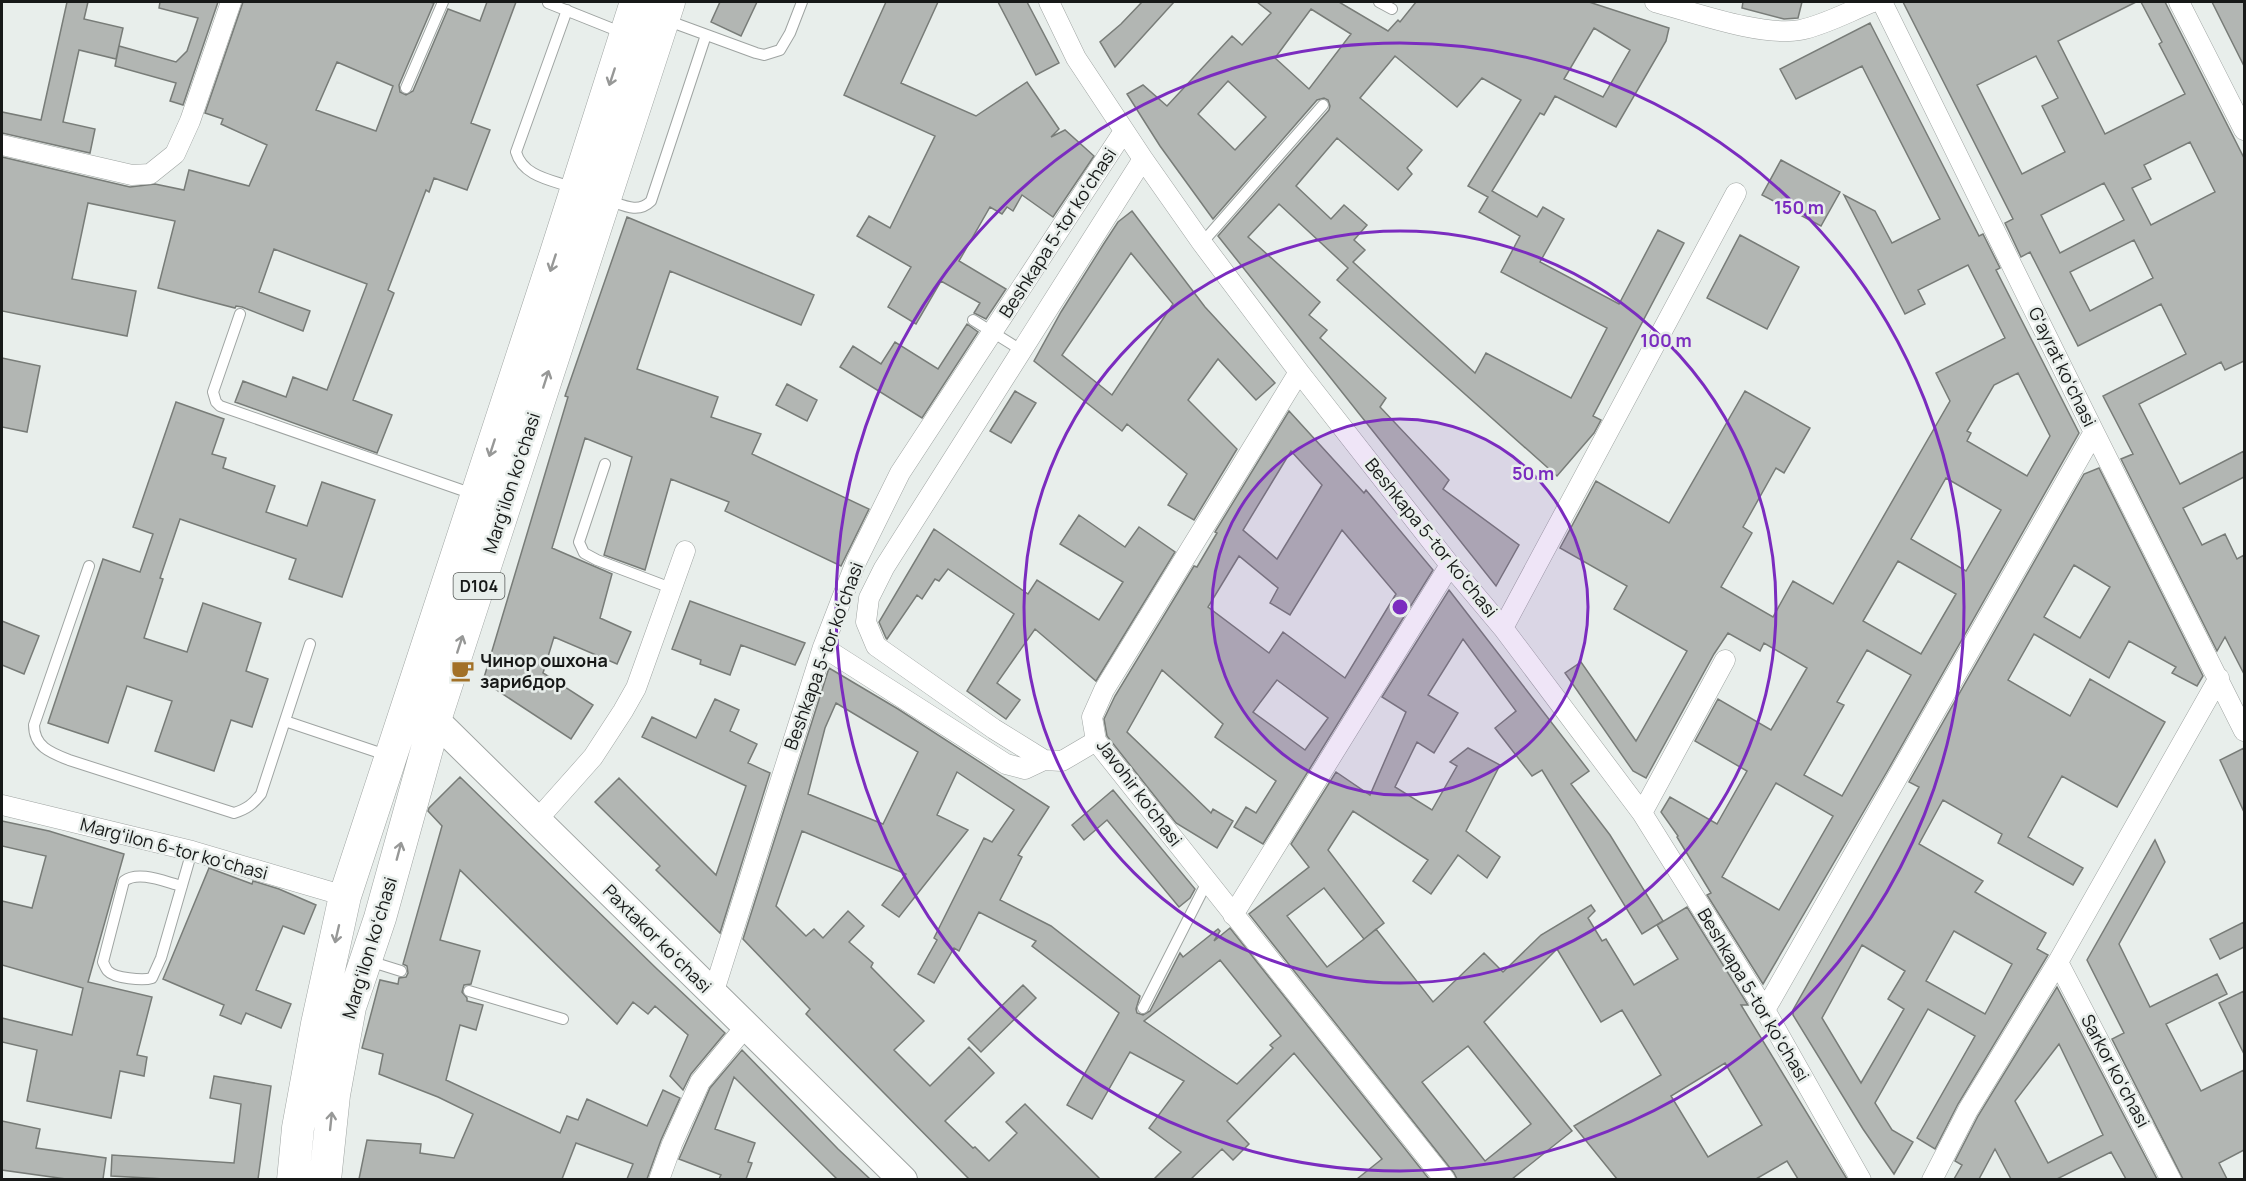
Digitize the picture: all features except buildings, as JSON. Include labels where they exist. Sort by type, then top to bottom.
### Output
[{"type":"main road","name":"Margʻilon koʻchasi","points":[[325,1179],[334,1095],[350,1007],[380,918],[435,720],[591,194],[626,34],[636,2]]},
{"type":"main road","name":"Margʻilon koʻchasi","points":[[293,1179],[298,1128],[312,1047],[345,896],[477,495],[591,194],[666,10]]},
{"type":"main road","name":"Paxtakor koʻchasi","points":[[408,706],[435,720],[903,1179]]},
{"type":"street","points":[[2,145],[132,175],[150,174],[174,154],[186,130],[231,2]]},
{"type":"street","name":"Beshkapa 5-tor koʻchasi","points":[[1049,2],[1076,58],[1202,243],[1299,372],[1450,565],[1503,628],[1642,813],[1764,1010],[1861,1179]]},
{"type":"street","points":[[1655,2],[1754,28],[1777,31],[1800,30],[1873,2]]},
{"type":"street","name":"Gʻayrat koʻchasi","points":[[1882,2],[2094,432],[2242,721]]},
{"type":"street","points":[[2179,2],[2244,130]]},
{"type":"street","name":"Beshkapa 5-tor koʻchasi","points":[[713,994],[823,647],[856,562],[900,473],[1124,131]]},
{"type":"street","points":[[1044,760],[994,729],[876,646],[866,622],[869,597],[884,568],[1143,159]]},
{"type":"street","name":"Beshkapa 5-tor koʻchasi","points":[[1503,628],[1736,193]]},
{"type":"street","name":"Javohir ko'chasi","points":[[1299,372],[1104,690],[1092,717],[1096,741],[1445,1179]]},
{"type":"street","points":[[1764,1010],[2094,432]]},
{"type":"street","points":[[537,820],[593,757],[636,688],[685,551]]},
{"type":"street","points":[[1233,915],[1450,565]]},
{"type":"street","points":[[823,647],[1006,764],[1025,769],[1044,760],[1062,761],[1096,741]]},
{"type":"street","points":[[1642,813],[1725,660]]},
{"type":"street","points":[[1932,1179],[1968,1110],[2058,962],[2219,678]]},
{"type":"street","name":"Margʻilon 6-tor koʻchasi","points":[[2,805],[192,851],[345,896]]},
{"type":"street","name":"Sarkor koʻchasi","points":[[2058,962],[2171,1179]]},
{"type":"street","points":[[659,1179],[700,1082],[746,1026]]},
{"type":"lane","points":[[406,88],[443,2]]},
{"type":"lane","points":[[666,10],[706,35],[764,55],[780,50],[802,2]]},
{"type":"lane","points":[[1378,2],[1392,9]]},
{"type":"lane","points":[[548,3],[626,34]]},
{"type":"lane","points":[[567,10],[516,152],[519,161],[529,172],[633,208],[645,207],[651,201],[706,35]]},
{"type":"lane","points":[[1202,243],[1323,105]]},
{"type":"lane","points":[[240,314],[213,392],[220,406],[477,495]]},
{"type":"lane","points":[[974,320],[1021,350]]},
{"type":"lane","points":[[605,464],[579,542],[584,553],[671,588]]},
{"type":"lane","points":[[89,566],[34,725],[36,738],[45,750],[69,760],[234,813],[244,810],[261,794],[310,644]]},
{"type":"lane","points":[[285,721],[392,757]]},
{"type":"lane","points":[[182,886],[140,876],[130,876],[124,881],[103,962],[111,974],[143,981],[152,978],[160,958],[182,886],[192,851]]},
{"type":"lane","points":[[1143,1008],[1207,882]]},
{"type":"lane","points":[[366,960],[401,971]]},
{"type":"lane","points":[[469,991],[563,1019]]},
{"type":"place","name":"Чинор ошхона зарибдор","points":[[462,671]]}]
